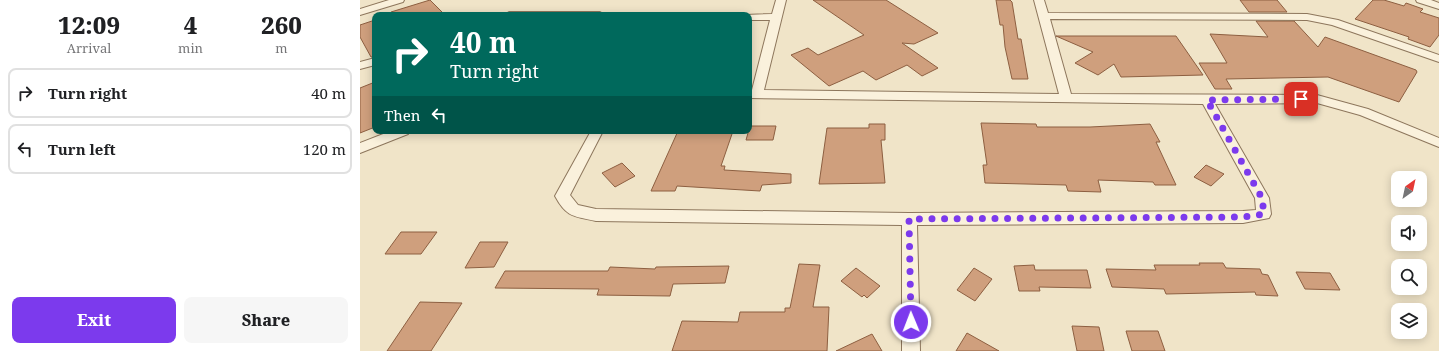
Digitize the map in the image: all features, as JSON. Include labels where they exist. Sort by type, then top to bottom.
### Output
[{"type":"street","points":[[360,12],[399,0]]},
{"type":"street","points":[[781,0],[753,94],[1207,100],[1317,99],[1340,104],[1364,112],[1439,143]]},
{"type":"street","points":[[1039,0],[1066,97]]},
{"type":"street","points":[[1421,0],[1439,6]]},
{"type":"street","points":[[1044,16],[1307,17],[1334,22],[1439,59]]},
{"type":"street","points":[[752,17],[776,17]]},
{"type":"street","points":[[360,66],[372,62]]},
{"type":"street","points":[[595,134],[562,196],[573,210],[596,215],[909,219],[1243,217],[1264,214],[1262,198],[1207,100]]},
{"type":"street","points":[[360,148],[396,134]]},
{"type":"street","points":[[909,219],[911,351]]},
{"type":"building","points":[[430,0],[442,12],[391,12]]},
{"type":"building","points":[[813,0],[886,0],[938,33],[914,44],[902,43],[938,68],[922,76],[907,65],[876,80],[863,71],[829,86],[791,55],[808,48],[818,55],[864,35]]},
{"type":"building","points":[[996,0],[1010,0],[1012,2],[1018,39],[1021,39],[1028,79],[1012,79],[1005,47],[1003,25],[1000,25]]},
{"type":"building","points":[[1240,0],[1277,0],[1287,12],[1249,12]]},
{"type":"building","points":[[1373,0],[1384,0],[1404,6],[1406,3],[1423,9],[1420,12],[1439,18],[1439,35],[1430,47],[1408,39],[1409,37],[1355,19]]},
{"type":"building","points":[[372,21],[372,57],[360,37],[360,25]]},
{"type":"building","points":[[1256,21],[1294,21],[1318,47],[1325,37],[1416,70],[1417,72],[1399,102],[1328,77],[1226,79],[1232,89],[1215,89],[1199,63],[1227,63],[1210,34],[1268,37]]},
{"type":"building","points":[[1056,36],[1176,36],[1203,75],[1121,77],[1114,64],[1098,75],[1075,63],[1093,52]]},
{"type":"building","points":[[372,83],[372,128],[360,133],[360,88]]},
{"type":"building","points":[[981,123],[1036,124],[1037,127],[1090,127],[1150,124],[1160,142],[1156,142],[1176,185],[1155,185],[1153,182],[1098,180],[1101,192],[1068,191],[1066,185],[985,183],[983,165],[987,165]]},
{"type":"building","points":[[869,124],[885,124],[885,140],[881,140],[885,183],[819,184],[827,128],[869,128]]},
{"type":"building","points":[[752,126],[776,126],[773,140],[746,140],[748,134],[752,134]]},
{"type":"building","points":[[677,134],[732,134],[721,166],[725,166],[724,170],[791,174],[791,183],[762,185],[760,191],[677,186],[675,191],[651,191]]},
{"type":"building","points":[[622,163],[635,176],[615,187],[602,173]]},
{"type":"building","points":[[1206,165],[1224,174],[1211,186],[1194,177]]},
{"type":"building","points":[[401,232],[437,232],[421,254],[385,254]]},
{"type":"building","points":[[480,242],[508,242],[494,267],[465,268]]},
{"type":"building","points":[[1199,263],[1223,263],[1226,268],[1260,269],[1262,274],[1268,275],[1278,296],[1256,295],[1255,292],[1166,294],[1164,289],[1112,287],[1106,269],[1156,270],[1154,265],[1200,265]]},
{"type":"building","points":[[799,264],[820,265],[813,307],[829,307],[827,351],[672,351],[682,321],[738,322],[740,312],[785,312],[785,308],[790,308]]},
{"type":"building","points":[[1034,265],[1035,270],[1087,270],[1091,288],[1039,287],[1040,291],[1019,291],[1014,266]]},
{"type":"building","points":[[729,266],[725,283],[673,284],[670,296],[597,295],[599,289],[495,288],[505,271],[608,271],[610,267],[655,269],[656,267]]},
{"type":"building","points":[[856,268],[880,286],[867,298],[864,295],[862,297],[841,281]]},
{"type":"building","points":[[974,268],[992,279],[975,301],[957,290]]},
{"type":"building","points":[[1296,272],[1330,273],[1340,290],[1305,289]]},
{"type":"building","points":[[420,302],[462,303],[431,351],[387,351]]},
{"type":"building","points":[[1072,326],[1099,327],[1104,351],[1077,351]]},
{"type":"building","points":[[1126,331],[1158,331],[1165,351],[1132,351]]},
{"type":"building","points":[[967,333],[999,351],[956,351]]},
{"type":"building","points":[[872,334],[882,351],[836,351]]},
{"type":"route","points":[[911,322],[909,219],[1243,217],[1264,214],[1262,198],[1207,100],[1301,99]]}]
